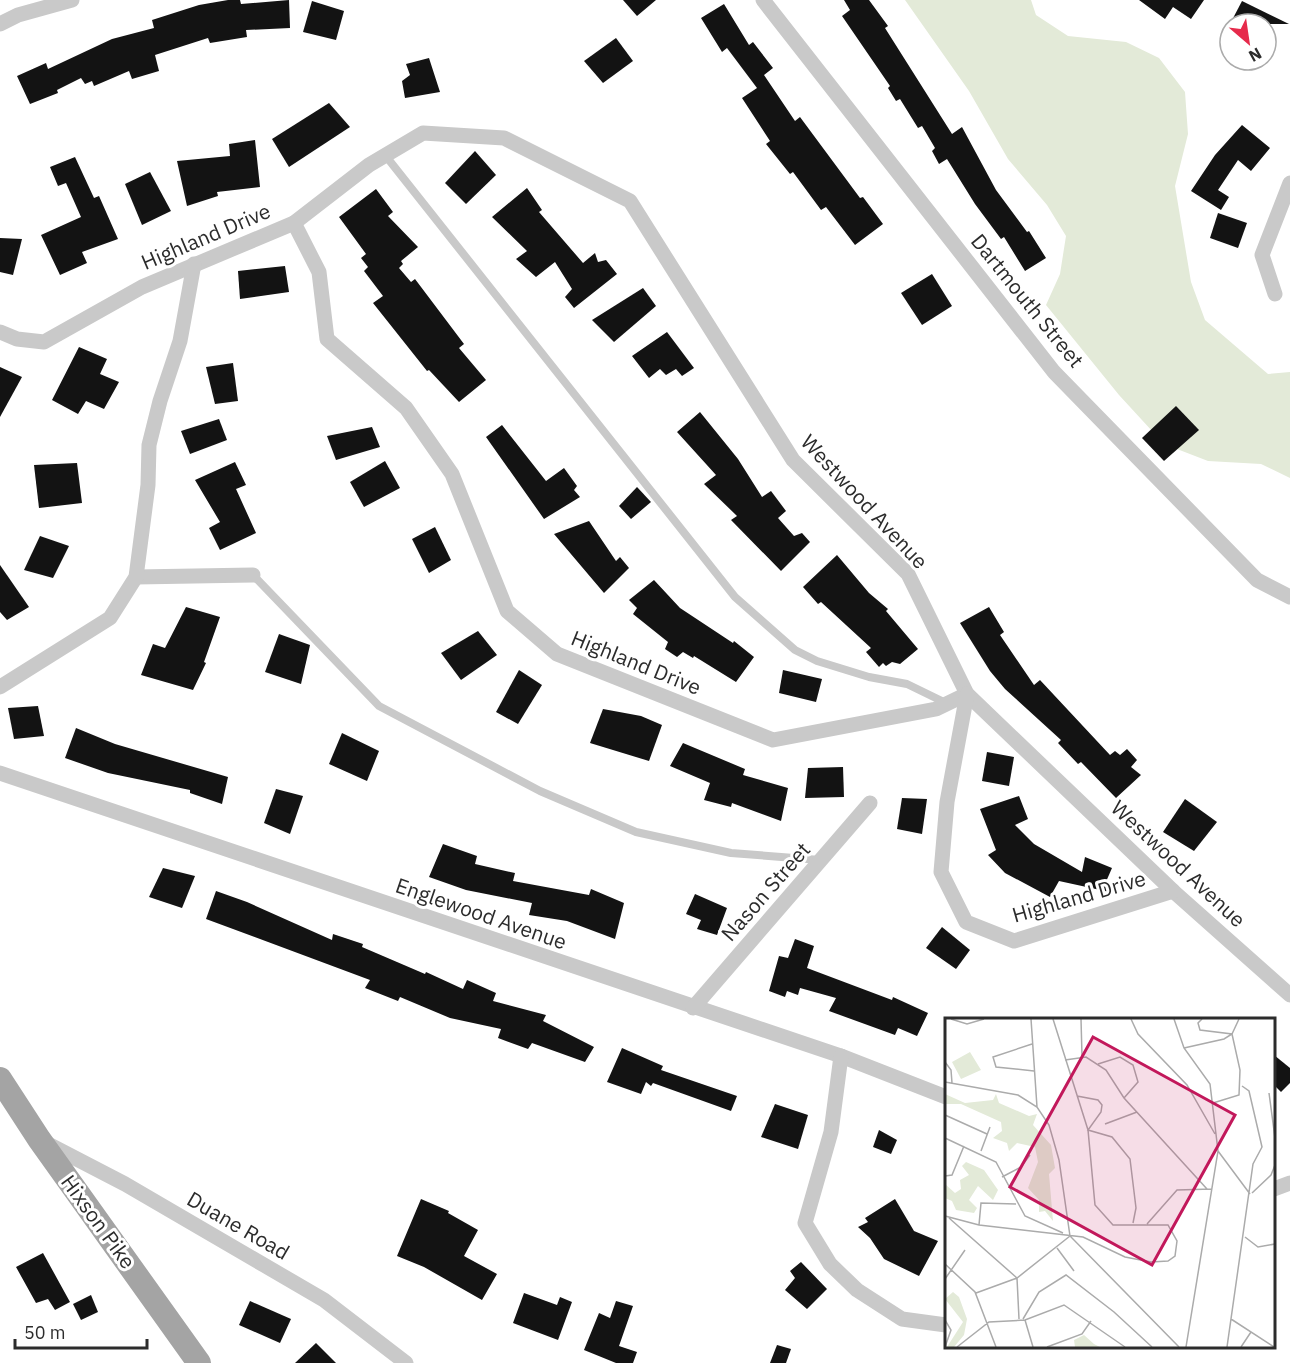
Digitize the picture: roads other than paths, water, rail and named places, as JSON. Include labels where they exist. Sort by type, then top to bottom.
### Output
[{"type":"main road","name":"Hixson Pike","points":[[0,1079],[39,1139],[199,1363]]},
{"type":"street","points":[[0,24],[18,15],[72,0]]},
{"type":"street","name":"Dartmouth Street","points":[[763,0],[1054,372],[1257,580],[1290,597]]},
{"type":"street","name":"Westwood Avenue","points":[[294,223],[385,155],[423,132],[504,138],[630,201],[793,460],[908,574],[967,694],[1173,891],[1290,995]]},
{"type":"street","points":[[1275,294],[1262,255],[1290,183]]},
{"type":"street","name":"Highland Drive","points":[[0,332],[17,339],[44,342],[142,287],[294,223],[319,272],[327,339],[406,408],[452,474],[507,610],[557,654],[773,740],[936,709],[967,694]]},
{"type":"street","points":[[0,687],[110,618],[136,577],[148,485],[149,445],[160,401],[180,341],[194,264]]},
{"type":"street","points":[[136,577],[253,575]]},
{"type":"street","name":"Highland Drive","points":[[967,694],[947,802],[941,872],[966,922],[1014,941],[1173,891]]},
{"type":"street","name":"Englewood Avenue","points":[[0,773],[841,1056],[945,1097]]},
{"type":"street","name":"Nason Street","points":[[693,1008],[870,803]]},
{"type":"street","points":[[841,1056],[831,1132],[806,1223],[830,1264],[857,1290],[903,1319],[945,1325]]},
{"type":"street","name":"Duane Road","points":[[39,1139],[124,1184],[324,1300],[406,1363]]},
{"type":"street","points":[[1275,1190],[1290,1184]]},
{"type":"lane","points":[[385,155],[735,597],[795,650],[817,661],[869,677],[907,684],[947,704]]},
{"type":"lane","points":[[253,575],[379,706],[531,786],[636,832],[731,853],[821,860]]}]
